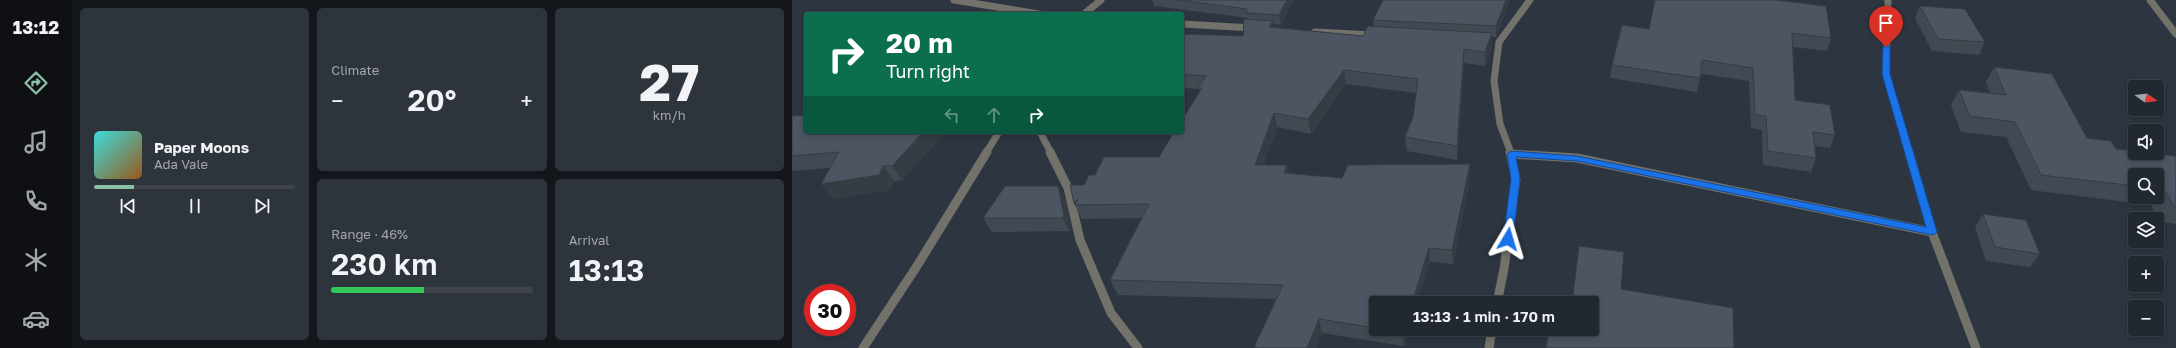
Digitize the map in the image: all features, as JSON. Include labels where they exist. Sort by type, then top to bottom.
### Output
[{"type":"street","points":[[954,0],[1027,12]]},
{"type":"street","points":[[1086,12],[1101,0]]},
{"type":"street","points":[[1498,296],[1504,269],[1516,179],[1511,154],[1500,124],[1494,81],[1495,42],[1530,0]]},
{"type":"street","points":[[1888,0],[1886,74],[1932,232],[1976,348]]},
{"type":"street","points":[[2150,0],[2176,34]]},
{"type":"street","points":[[1184,24],[1261,29]]},
{"type":"street","points":[[1309,31],[1380,35]]},
{"type":"street","points":[[863,348],[917,266],[999,134]]},
{"type":"street","points":[[1041,134],[1068,188],[1080,240],[1111,313],[1138,348]]},
{"type":"street","points":[[1511,154],[1577,158],[1932,232]]},
{"type":"street","points":[[1489,348],[1491,336]]},
{"type":"building","points":[[1178,0],[1287,0],[1279,15],[1246,13],[1247,9]]},
{"type":"building","points":[[1383,0],[1506,0],[1496,26],[1373,20]]},
{"type":"building","points":[[1655,0],[1775,0],[1826,6],[1831,38],[1792,33],[1795,100],[1830,105],[1835,135],[1813,132],[1816,158],[1768,151],[1766,116],[1755,115],[1753,68],[1702,60],[1700,78],[1612,65],[1622,25],[1649,29]]},
{"type":"building","points":[[1920,6],[1965,9],[1985,42],[1938,39]]},
{"type":"building","points":[[1244,19],[1273,21],[1269,27],[1363,36],[1368,26],[1492,33],[1485,52],[1464,49],[1457,146],[1405,137],[1413,117],[1418,79],[1344,70],[1308,119],[1274,113],[1255,165],[1287,165],[1284,173],[1342,178],[1348,165],[1470,164],[1452,250],[1429,248],[1414,296],[1369,296],[1369,327],[1319,319],[1307,348],[1258,348],[1254,347],[1283,285],[1110,280],[1149,204],[1075,205],[1078,199],[1074,203],[1070,185],[1084,185],[1089,175],[1095,175],[1104,157],[1159,157],[1173,134],[1184,134],[1184,117],[1202,88],[1198,88],[1206,76],[1184,74],[1184,34],[1243,36]]},
{"type":"building","points":[[1994,67],[2052,74],[2087,138],[2111,141],[2116,149],[2128,150],[2128,160],[2164,160],[2164,155],[2176,156],[2176,207],[2164,189],[2164,168],[2128,168],[2128,185],[2041,175],[2015,122],[1970,116],[1959,90],[2006,95]]},
{"type":"building","points":[[804,115],[804,134],[921,134],[892,166],[883,166],[879,175],[821,184],[839,152],[792,156],[792,116]]},
{"type":"building","points":[[1005,186],[1058,186],[1064,216],[1062,218],[983,218]]},
{"type":"building","points":[[1983,214],[2026,220],[2040,254],[1995,247]]},
{"type":"building","points":[[1579,246],[1624,252],[1621,289],[1733,308],[1734,348],[1546,348],[1548,336],[1599,336],[1599,296],[1573,296]]},
{"type":"route","points":[[1508,239],[1516,179],[1511,154],[1577,158],[1932,232],[1886,74],[1886,47]]}]
